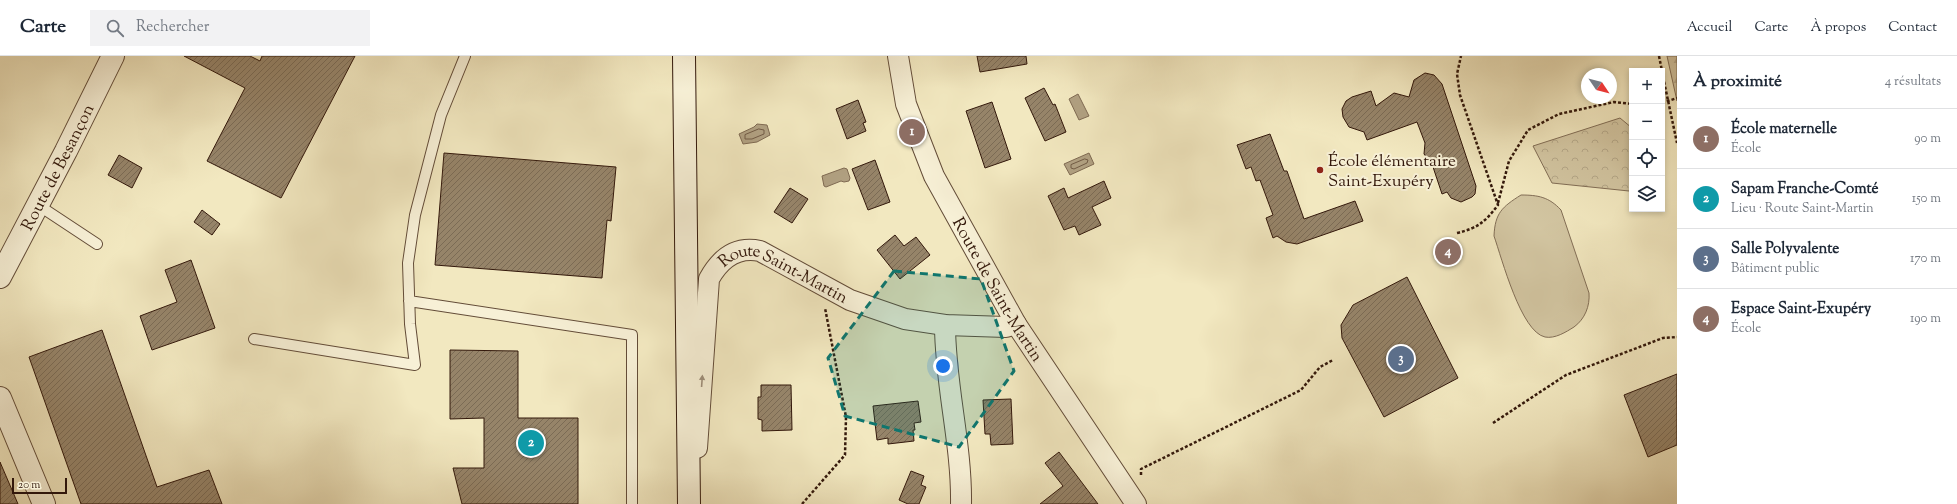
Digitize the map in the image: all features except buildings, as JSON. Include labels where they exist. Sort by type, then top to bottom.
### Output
[{"type":"main road","name":"Route de Besançon","points":[[0,277],[113,56]]},
{"type":"main road","points":[[684,56],[689,504]]},
{"type":"main road","points":[[0,398],[44,504]]},
{"type":"street","name":"Route de Saint-Martin","points":[[898,56],[906,104],[934,176],[1016,324],[1136,504]]},
{"type":"street","name":"Route Saint-Martin","points":[[693,504],[709,279],[716,266],[730,254],[749,249],[760,251],[850,300],[905,319],[945,325],[1006,327],[1016,324]]},
{"type":"street","points":[[945,325],[945,353],[962,478],[962,504]]},
{"type":"lane","points":[[254,339],[415,365],[410,324],[408,263],[415,215],[441,114],[465,56]]},
{"type":"lane","points":[[38,205],[97,244]]},
{"type":"lane","points":[[409,301],[632,335],[632,504]]},
{"type":"path","points":[[1461,56],[1457,74],[1460,95],[1498,205]]},
{"type":"path","points":[[1659,56],[1661,68]]},
{"type":"path","points":[[1665,86],[1677,143]]},
{"type":"path","points":[[1665,102],[1677,98]]},
{"type":"path","points":[[1457,233],[1468,230],[1486,221],[1498,205],[1509,160],[1528,130],[1559,114],[1614,102],[1629,104]]},
{"type":"path","points":[[802,504],[845,455],[846,417],[824,304],[830,289]]},
{"type":"path","points":[[1493,423],[1566,375],[1663,338],[1677,337]]},
{"type":"path","points":[[1141,482],[1140,469],[1301,390],[1320,367],[1333,360]]},
{"type":"highlighted area","points":[[894,271],[981,279],[1014,371],[959,447],[845,416],[828,358]]},
{"type":"green space","points":[[1667,56],[1677,56],[1677,101]]},
{"type":"green space","points":[[1620,118],[1629,126],[1629,191],[1552,183],[1533,146]]},
{"type":"green space","points":[[1521,195],[1543,198],[1552,202],[1561,210],[1589,293],[1588,307],[1578,324],[1568,331],[1553,337],[1545,337],[1536,332],[1520,309],[1507,277],[1494,236],[1496,222],[1501,211],[1509,203]]},
{"type":"water","points":[[1078,94],[1089,116],[1079,120],[1069,99]]},
{"type":"water","points":[[757,124],[767,125],[770,135],[757,142],[743,144],[739,134]]},
{"type":"water","points":[[1089,153],[1094,164],[1070,175],[1064,164]]},
{"type":"water","points":[[844,168],[847,169],[850,178],[849,181],[841,181],[826,187],[824,186],[822,176]]},
{"type":"place","name":"École maternelle","points":[[912,132]]},
{"type":"place","name":"École élémentaire Saint-Exupéry","points":[[1320,170]]},
{"type":"place","name":"Espace Saint-Exupéry","points":[[1448,252]]},
{"type":"place","name":"Salle Polyvalente","points":[[1401,359]]},
{"type":"place","name":"Sapam Franche-Comté","points":[[531,443]]}]
